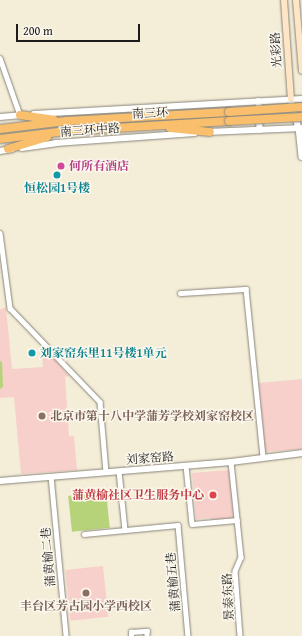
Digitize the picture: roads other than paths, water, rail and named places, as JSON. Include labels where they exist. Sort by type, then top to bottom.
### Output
[{"type":"highway","name":"南三环","points":[[0,129],[66,122],[302,107]]},
{"type":"highway","points":[[20,115],[66,122]]},
{"type":"highway","name":"南三环","points":[[0,139],[67,131],[302,117]]},
{"type":"highway","points":[[146,126],[210,132]]},
{"type":"highway","points":[[4,150],[67,131]]},
{"type":"main road","name":"光彩路","points":[[284,0],[291,99]]},
{"type":"main road","name":"光彩路","points":[[296,0],[302,71]]},
{"type":"street","points":[[0,58],[20,115]]},
{"type":"street","points":[[291,99],[301,128],[302,157]]},
{"type":"street","name":"南三环中路","points":[[0,118],[20,115],[302,99]]},
{"type":"street","points":[[259,101],[260,130]]},
{"type":"street","name":"南三环中路","points":[[4,150],[56,143],[210,132],[301,128]]},
{"type":"street","points":[[0,233],[10,308],[100,402],[106,472]]},
{"type":"street","points":[[180,293],[246,289],[263,457]]},
{"type":"street","name":"刘家窑路","points":[[0,480],[231,462],[302,453]]},
{"type":"street","name":"景泰东路","points":[[231,462],[241,557],[234,571],[240,636]]},
{"type":"street","points":[[186,466],[192,524],[237,520]]},
{"type":"street","points":[[84,534],[125,530],[119,471]]},
{"type":"street","name":"蒲黄榆二巷","points":[[51,476],[66,636]]},
{"type":"street","name":"蒲黄榆五巷","points":[[125,530],[178,525],[188,636]]},
{"type":"street","points":[[131,636],[131,632],[146,631],[147,636]]},
{"type":"place","name":"何所有酒店","points":[[61,166]]},
{"type":"place","name":"恒松园1号楼","points":[[57,175]]},
{"type":"place","name":"刘家窑东里11号楼1单元","points":[[32,353]]},
{"type":"place","name":"北京市第十八中学蒲芳学校刘家窑校区","points":[[42,416]]},
{"type":"place","name":"蒲黄榆社区卫生服务中心","points":[[213,495]]},
{"type":"place","name":"丰台区芳古园小学西校区","points":[[86,593]]}]
